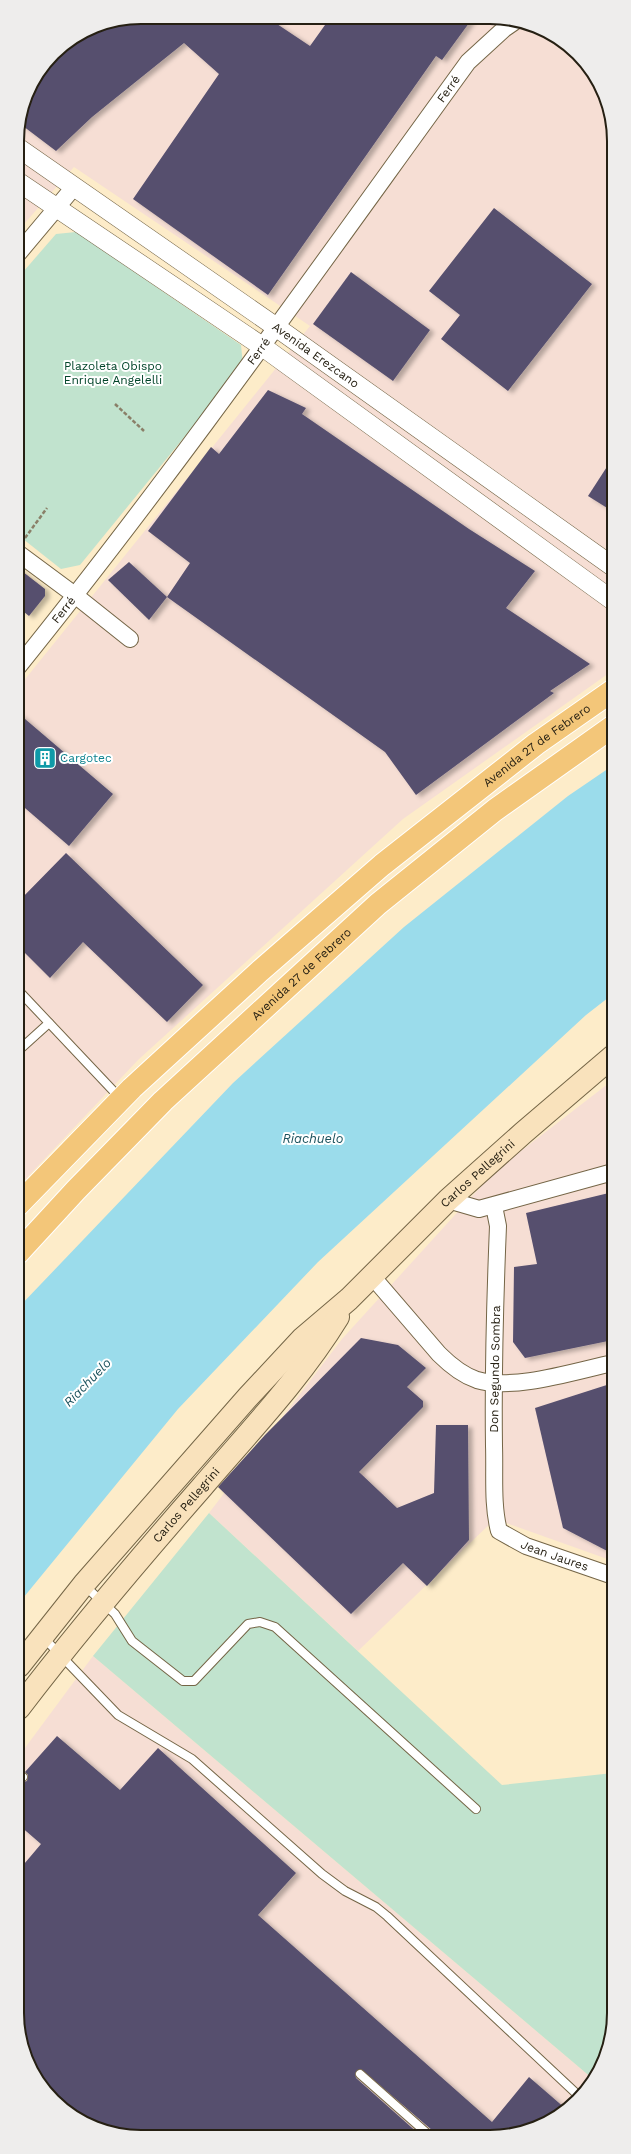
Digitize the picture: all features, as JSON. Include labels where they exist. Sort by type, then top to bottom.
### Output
[{"type":"main road","name":"Avenida 27 de Febrero","points":[[24,1198],[121,1099],[260,971],[382,865],[536,744],[607,694]]},
{"type":"main road","name":"Avenida 27 de Febrero","points":[[24,1246],[76,1190],[163,1101],[378,904],[495,810],[607,731]]},
{"type":"main road","name":"Carlos Pellegrini","points":[[24,1660],[84,1584],[248,1397],[302,1339],[349,1299],[371,1275],[448,1200],[522,1133],[607,1061]]},
{"type":"main road","name":"Carlos Pellegrini","points":[[24,1702],[102,1601],[317,1352],[349,1299]]},
{"type":"street","name":"Ferré","points":[[24,660],[76,596],[263,347],[468,62],[509,25]]},
{"type":"street","name":"Avenida Erezcano","points":[[24,152],[276,327],[607,562]]},
{"type":"street","name":"Avenida Erezcano","points":[[24,186],[263,347],[607,596]]},
{"type":"street","points":[[24,247],[58,208],[74,186]]},
{"type":"street","points":[[24,550],[76,596],[130,639]]},
{"type":"street","points":[[448,1200],[478,1210],[607,1174]]},
{"type":"street","name":"Don Segundo Sombra","points":[[494,1206],[498,1226],[493,1383],[495,1493],[499,1531]]},
{"type":"street","points":[[371,1275],[450,1365],[477,1380],[506,1384],[607,1364]]},
{"type":"street","name":"Jean Jaures","points":[[499,1531],[526,1546],[607,1574]]},
{"type":"lane","points":[[24,996],[121,1099]]},
{"type":"lane","points":[[24,1046],[49,1023]]},
{"type":"lane","points":[[84,1584],[115,1614],[132,1641],[183,1681],[194,1681],[248,1624],[260,1622],[275,1627],[476,1809]]},
{"type":"lane","points":[[42,1637],[118,1715],[133,1726],[192,1759],[322,1874],[344,1891],[376,1907],[387,1916],[575,2093]]},
{"type":"lane","points":[[360,2074],[423,2130]]},
{"type":"path","points":[[115,404],[144,431]]},
{"type":"path","points":[[24,542],[47,508]]},
{"type":"shaded area","points":[[141,24],[506,25],[535,33],[549,40],[573,58],[587,76],[601,103],[605,118],[607,141],[607,675],[403,819],[138,1060],[24,1181],[24,681],[310,326],[74,167],[24,224],[25,125],[33,96],[45,74],[75,45],[89,36],[118,26]]},
{"type":"shaded area","points":[[607,1085],[607,1559],[495,1519],[358,1651],[209,1513],[342,1339],[495,1171]]},
{"type":"shaded area","points":[[93,1656],[589,2075],[578,2090],[567,2101],[549,2114],[528,2124],[506,2129],[141,2130],[118,2128],[89,2118],[64,2101],[48,2084],[36,2065],[26,2036],[24,2021],[24,1749]]},
{"type":"green space","name":"Plazoleta Obispo Enrique Angelelli","points":[[76,232],[241,345],[243,365],[80,565],[61,569],[24,540],[24,271],[56,234]]},
{"type":"green space","points":[[209,1513],[502,1785],[607,1774],[607,2021],[603,2044],[598,2058],[589,2075],[93,1656]]},
{"type":"water","name":"Riachuelo","points":[[607,769],[607,999],[586,1015],[318,1262],[178,1409],[24,1597],[24,1302],[233,1083],[404,927],[568,796]]},
{"type":"building","points":[[141,24],[277,24],[310,46],[326,24],[468,24],[442,60],[436,56],[268,295],[133,199],[219,74],[184,43],[92,117],[56,151],[25,127],[28,110],[33,96],[40,82],[58,58],[76,44],[103,30],[118,26]]},
{"type":"building","points":[[494,208],[592,284],[508,391],[441,339],[460,315],[429,291]]},
{"type":"building","points":[[351,272],[430,330],[393,381],[313,324]]},
{"type":"building","points":[[268,390],[306,408],[302,414],[469,529],[535,571],[506,608],[590,664],[550,691],[554,693],[416,795],[385,752],[167,597],[190,563],[148,531],[211,447],[219,454]]},
{"type":"building","points":[[607,467],[607,508],[588,496]]},
{"type":"building","points":[[129,562],[167,597],[149,620],[108,580]]},
{"type":"building","points":[[24,573],[45,589],[45,596],[29,616],[24,612]]},
{"type":"building","name":"Cargotec","points":[[24,718],[113,794],[69,846],[24,807]]},
{"type":"building","points":[[66,853],[203,985],[167,1022],[83,942],[50,978],[24,952],[24,896]]},
{"type":"building","points":[[607,1193],[607,1341],[525,1358],[513,1342],[514,1267],[537,1264],[526,1213]]},
{"type":"building","points":[[361,1338],[398,1345],[426,1368],[407,1387],[423,1401],[423,1407],[359,1472],[397,1508],[434,1493],[436,1425],[468,1425],[469,1540],[427,1586],[403,1563],[351,1614],[218,1487],[265,1435]]},
{"type":"building","points":[[607,1385],[607,1551],[563,1528],[535,1408]]},
{"type":"building","points":[[57,1736],[120,1790],[158,1748],[296,1873],[258,1915],[492,2122],[529,2077],[562,2105],[535,2121],[513,2128],[490,2130],[432,2130],[361,2069],[355,2073],[356,2078],[414,2130],[141,2130],[118,2128],[103,2124],[76,2110],[58,2096],[48,2084],[36,2065],[26,2036],[24,2021],[24,1864],[41,1844],[24,1829],[24,1782],[27,1781],[28,1775],[25,1772]]},
{"type":"place","name":"Cargotec","points":[[45,758]]}]
